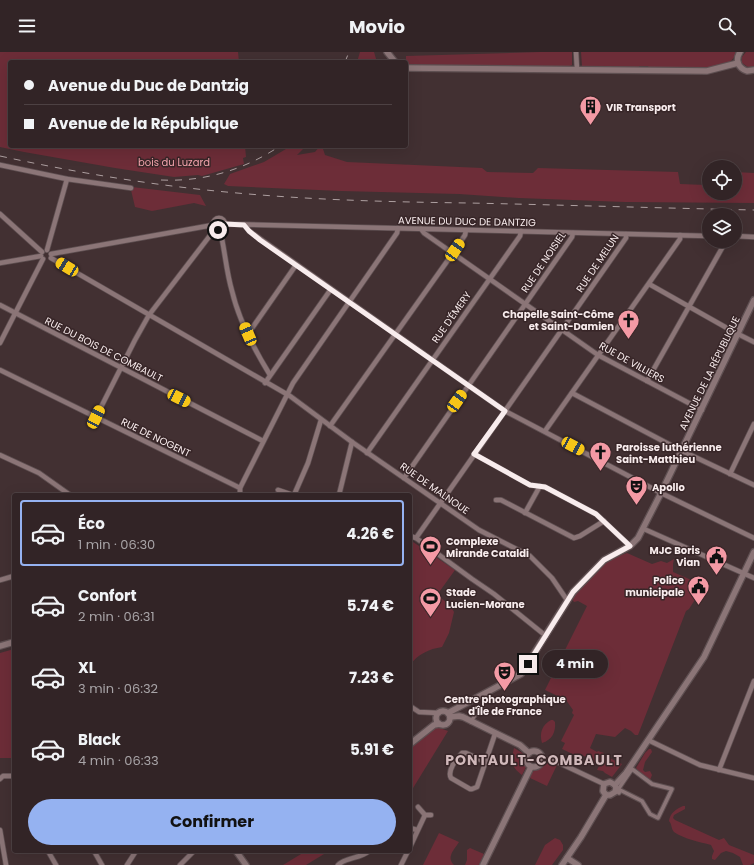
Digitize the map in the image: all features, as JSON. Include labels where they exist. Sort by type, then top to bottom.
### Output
[{"type":"street","points":[[387,52],[393,60]]},
{"type":"street","points":[[576,52],[577,69]]},
{"type":"street","points":[[740,52],[738,55],[738,63],[744,70],[754,70]]},
{"type":"street","points":[[408,68],[707,71],[738,63]]},
{"type":"street","points":[[0,165],[67,179],[131,188]]},
{"type":"street","points":[[0,343],[16,314],[42,256],[47,250],[67,179]]},
{"type":"street","points":[[0,214],[46,260],[51,256],[216,228],[224,228],[225,224],[222,219],[218,218],[215,220],[216,228],[232,291],[248,334],[258,356],[270,375]]},
{"type":"street","name":"AVENUE DU DUC DE DANTZIG","points":[[225,224],[702,236]]},
{"type":"street","points":[[244,225],[249,231],[296,265],[505,411],[661,493],[754,538]]},
{"type":"street","points":[[96,417],[149,316],[216,228]]},
{"type":"street","points":[[240,493],[240,488],[286,394],[397,233],[398,228]]},
{"type":"street","name":"RUE DE VILLIERS","points":[[421,229],[424,233],[598,355],[702,410]]},
{"type":"street","points":[[330,426],[453,253],[465,235],[466,230]]},
{"type":"street","name":"RUE D'ÉMERY","points":[[367,453],[520,236],[521,231]]},
{"type":"street","name":"RUE DE NOISIEL","points":[[404,478],[572,237],[573,232]]},
{"type":"street","name":"RUE DE MELUN","points":[[416,538],[626,238],[626,234]]},
{"type":"street","points":[[545,431],[649,284],[680,238],[680,235]]},
{"type":"street","points":[[742,236],[754,237]]},
{"type":"street","points":[[647,381],[722,248]]},
{"type":"street","points":[[47,250],[51,256],[149,316],[286,394]]},
{"type":"street","points":[[0,263],[42,256]]},
{"type":"street","points":[[248,334],[296,265]]},
{"type":"street","points":[[649,284],[754,342]]},
{"type":"street","points":[[265,383],[331,289]]},
{"type":"street","name":"AVENUE DE LA RÉPUBLIQUE","points":[[449,715],[520,675],[573,592],[604,560],[630,546],[638,538],[644,529],[702,410],[754,300]]},
{"type":"street","name":"RUE DU BOIS DE COMBAULT","points":[[0,305],[263,441]]},
{"type":"street","name":"RUE DE NOGENT","points":[[0,370],[240,488]]},
{"type":"street","points":[[572,393],[682,450],[754,485]]},
{"type":"street","name":"RUE DE MALNOUE","points":[[286,394],[367,453],[441,504],[490,536],[530,556],[552,578],[568,600]]},
{"type":"street","points":[[295,493],[308,463],[321,420]]},
{"type":"street","points":[[730,474],[754,424]]},
{"type":"street","points":[[339,493],[352,442]]},
{"type":"street","points":[[474,454],[530,485],[545,487],[596,514],[630,546]]},
{"type":"street","points":[[0,455],[39,473],[67,493]]},
{"type":"street","points":[[525,513],[540,486]]},
{"type":"street","points":[[278,490],[288,493]]},
{"type":"street","points":[[496,500],[501,500],[574,538],[580,536],[604,521]]},
{"type":"street","points":[[644,529],[754,578]]},
{"type":"street","points":[[412,537],[494,594],[546,636]]},
{"type":"street","points":[[606,795],[614,794],[616,788],[615,784],[626,773],[704,657],[754,552]]},
{"type":"street","points":[[0,580],[12,577]]},
{"type":"street","points":[[0,646],[12,643]]},
{"type":"street","points":[[719,770],[754,682]]},
{"type":"street","points":[[412,708],[416,711],[424,713],[444,711],[449,715],[459,716],[526,748],[530,753]]},
{"type":"street","points":[[471,722],[475,715],[484,710]]},
{"type":"street","points":[[438,722],[437,716],[439,712]]},
{"type":"street","points":[[438,722],[444,725],[448,724],[450,721],[449,715]]},
{"type":"street","points":[[412,739],[438,722]]},
{"type":"street","points":[[412,742],[438,722]]},
{"type":"street","points":[[485,762],[466,753],[462,753],[450,771],[449,776],[472,789],[477,786],[495,734]]},
{"type":"street","points":[[648,740],[700,765],[754,778]]},
{"type":"street","points":[[534,752],[538,753],[542,759],[538,766],[531,766],[526,761],[526,757],[530,753],[534,752]]},
{"type":"street","points":[[542,759],[553,760],[604,784],[610,782],[615,784]]},
{"type":"street","points":[[483,865],[531,766]]},
{"type":"street","points":[[632,769],[633,770],[656,786],[672,789],[658,818],[650,814],[642,801],[620,790],[619,793],[617,791],[632,769]]},
{"type":"street","points":[[0,779],[3,776],[12,776]]},
{"type":"street","points":[[604,784],[603,791],[606,795]]},
{"type":"street","points":[[562,865],[606,795]]},
{"type":"street","points":[[418,807],[425,815],[432,815]]},
{"type":"street","points":[[412,842],[425,815]]},
{"type":"street","points":[[412,829],[417,830]]},
{"type":"street","points":[[0,830],[6,865]]},
{"type":"street","points":[[49,853],[56,865]]},
{"type":"street","points":[[95,853],[102,865]]},
{"type":"street","points":[[127,865],[135,853]]},
{"type":"street","points":[[181,864],[192,853]]},
{"type":"street","points":[[237,853],[246,865]]},
{"type":"street","points":[[338,865],[343,861],[365,853]]},
{"type":"street","points":[[401,865],[407,853]]},
{"type":"street","points":[[567,858],[578,865]]},
{"type":"green space","name":"bois du Luzard","points":[[0,52],[238,52],[239,60],[8,60],[8,148],[245,148],[246,157],[243,158],[244,164],[202,176],[174,177],[0,147]]},
{"type":"green space","points":[[360,52],[374,52],[376,60],[358,60]]},
{"type":"green space","points":[[572,52],[572,65],[567,67],[408,65],[406,56]]},
{"type":"green space","points":[[581,52],[735,52],[736,55],[730,62],[709,68],[649,68],[648,66],[639,66],[639,68],[586,67],[582,66]]},
{"type":"green space","points":[[746,52],[754,52],[754,66],[748,67],[742,63],[742,57]]},
{"type":"green space","points":[[288,148],[304,148],[297,155],[315,152],[318,148],[323,148],[325,155],[347,162],[482,168],[487,172],[533,173],[538,168],[678,172],[680,184],[702,185],[702,200],[742,200],[742,172],[754,173],[754,203],[625,202],[459,194],[228,186],[224,184],[230,174],[264,162]]},
{"type":"green space","points":[[132,187],[200,195],[206,206],[194,203],[152,211],[135,207],[131,190]]},
{"type":"green space","name":"Stade Lucien-Morane","points":[[412,541],[455,570],[437,595],[450,605],[454,612],[449,633],[442,647],[433,649],[417,658],[412,663]]},
{"type":"green space","points":[[627,553],[652,564],[661,561],[667,563],[674,559],[673,572],[696,582],[697,586],[694,596],[696,598],[686,611],[638,735],[635,735],[625,728],[615,737],[596,734],[590,748],[597,752],[604,753],[603,755],[622,764],[612,777],[603,771],[597,770],[599,766],[587,761],[588,758],[582,755],[581,758],[562,749],[565,743],[561,741],[574,715],[572,713],[573,710],[566,700],[545,690],[587,606],[578,601],[574,602],[572,599],[599,568],[612,559]]},
{"type":"green space","points":[[12,650],[12,758],[0,758],[0,653]]},
{"type":"green space","points":[[551,720],[555,722],[553,735],[551,738],[542,743],[541,736],[543,727]]},
{"type":"green space","points":[[437,727],[448,731],[412,790],[412,745]]},
{"type":"green space","points":[[514,748],[524,754],[523,760],[526,767],[522,775],[515,769],[512,763]]},
{"type":"green space","points":[[649,749],[651,749],[652,752],[645,762],[643,770],[645,772],[650,771],[652,775],[650,780],[641,776],[636,768]]},
{"type":"green space","points":[[546,762],[557,765],[547,786],[530,778],[532,772]]},
{"type":"green space","points":[[685,806],[685,809],[674,815],[673,818],[675,820],[719,840],[724,838],[729,845],[754,855],[754,863],[750,865],[743,865],[740,857],[726,851],[721,853],[715,860],[712,859],[714,851],[711,845],[687,838],[674,832],[669,821],[670,818],[678,808]]},
{"type":"green space","points":[[439,833],[459,842],[451,856],[454,865],[423,865]]},
{"type":"green space","points":[[555,838],[560,840],[563,845],[563,850],[552,865],[535,865],[545,845]]},
{"type":"green space","points":[[470,848],[484,854],[479,865],[465,865],[467,860],[467,850]]},
{"type":"green space","points":[[303,853],[326,853],[306,865],[283,865]]},
{"type":"railway","points":[[346,60],[349,52]]},
{"type":"railway","points":[[161,180],[193,179],[223,173],[252,162],[276,148]]},
{"type":"railway","points":[[0,156],[147,183],[266,195],[382,201],[754,210]]},
{"type":"place","name":"VIR Transport","points":[[590,126]]},
{"type":"place","name":"Chapelle Saint-Côme et Saint-Damien","points":[[629,340]]},
{"type":"place","name":"Paroisse luthérienne Saint-Matthieu","points":[[601,472]]},
{"type":"place","name":"Apollo","points":[[636,506]]},
{"type":"place","name":"Complexe Mirande Cataldi","points":[[430,566]]},
{"type":"place","name":"MJC Boris Vian","points":[[716,576]]},
{"type":"place","name":"Police municipale","points":[[699,606]]},
{"type":"place","name":"Stade Lucien-Morane","points":[[431,618]]},
{"type":"place","name":"Centre photographique d'Île de France","points":[[505,692]]},
{"type":"district","name":"PONTAULT-COMBAULT","points":[[534,760]]},
{"type":"route","points":[[218,230],[223,229],[225,224],[244,225],[260,240],[505,411],[474,454],[530,485],[545,487],[596,514],[630,546],[604,560],[573,592],[528,664]]}]
